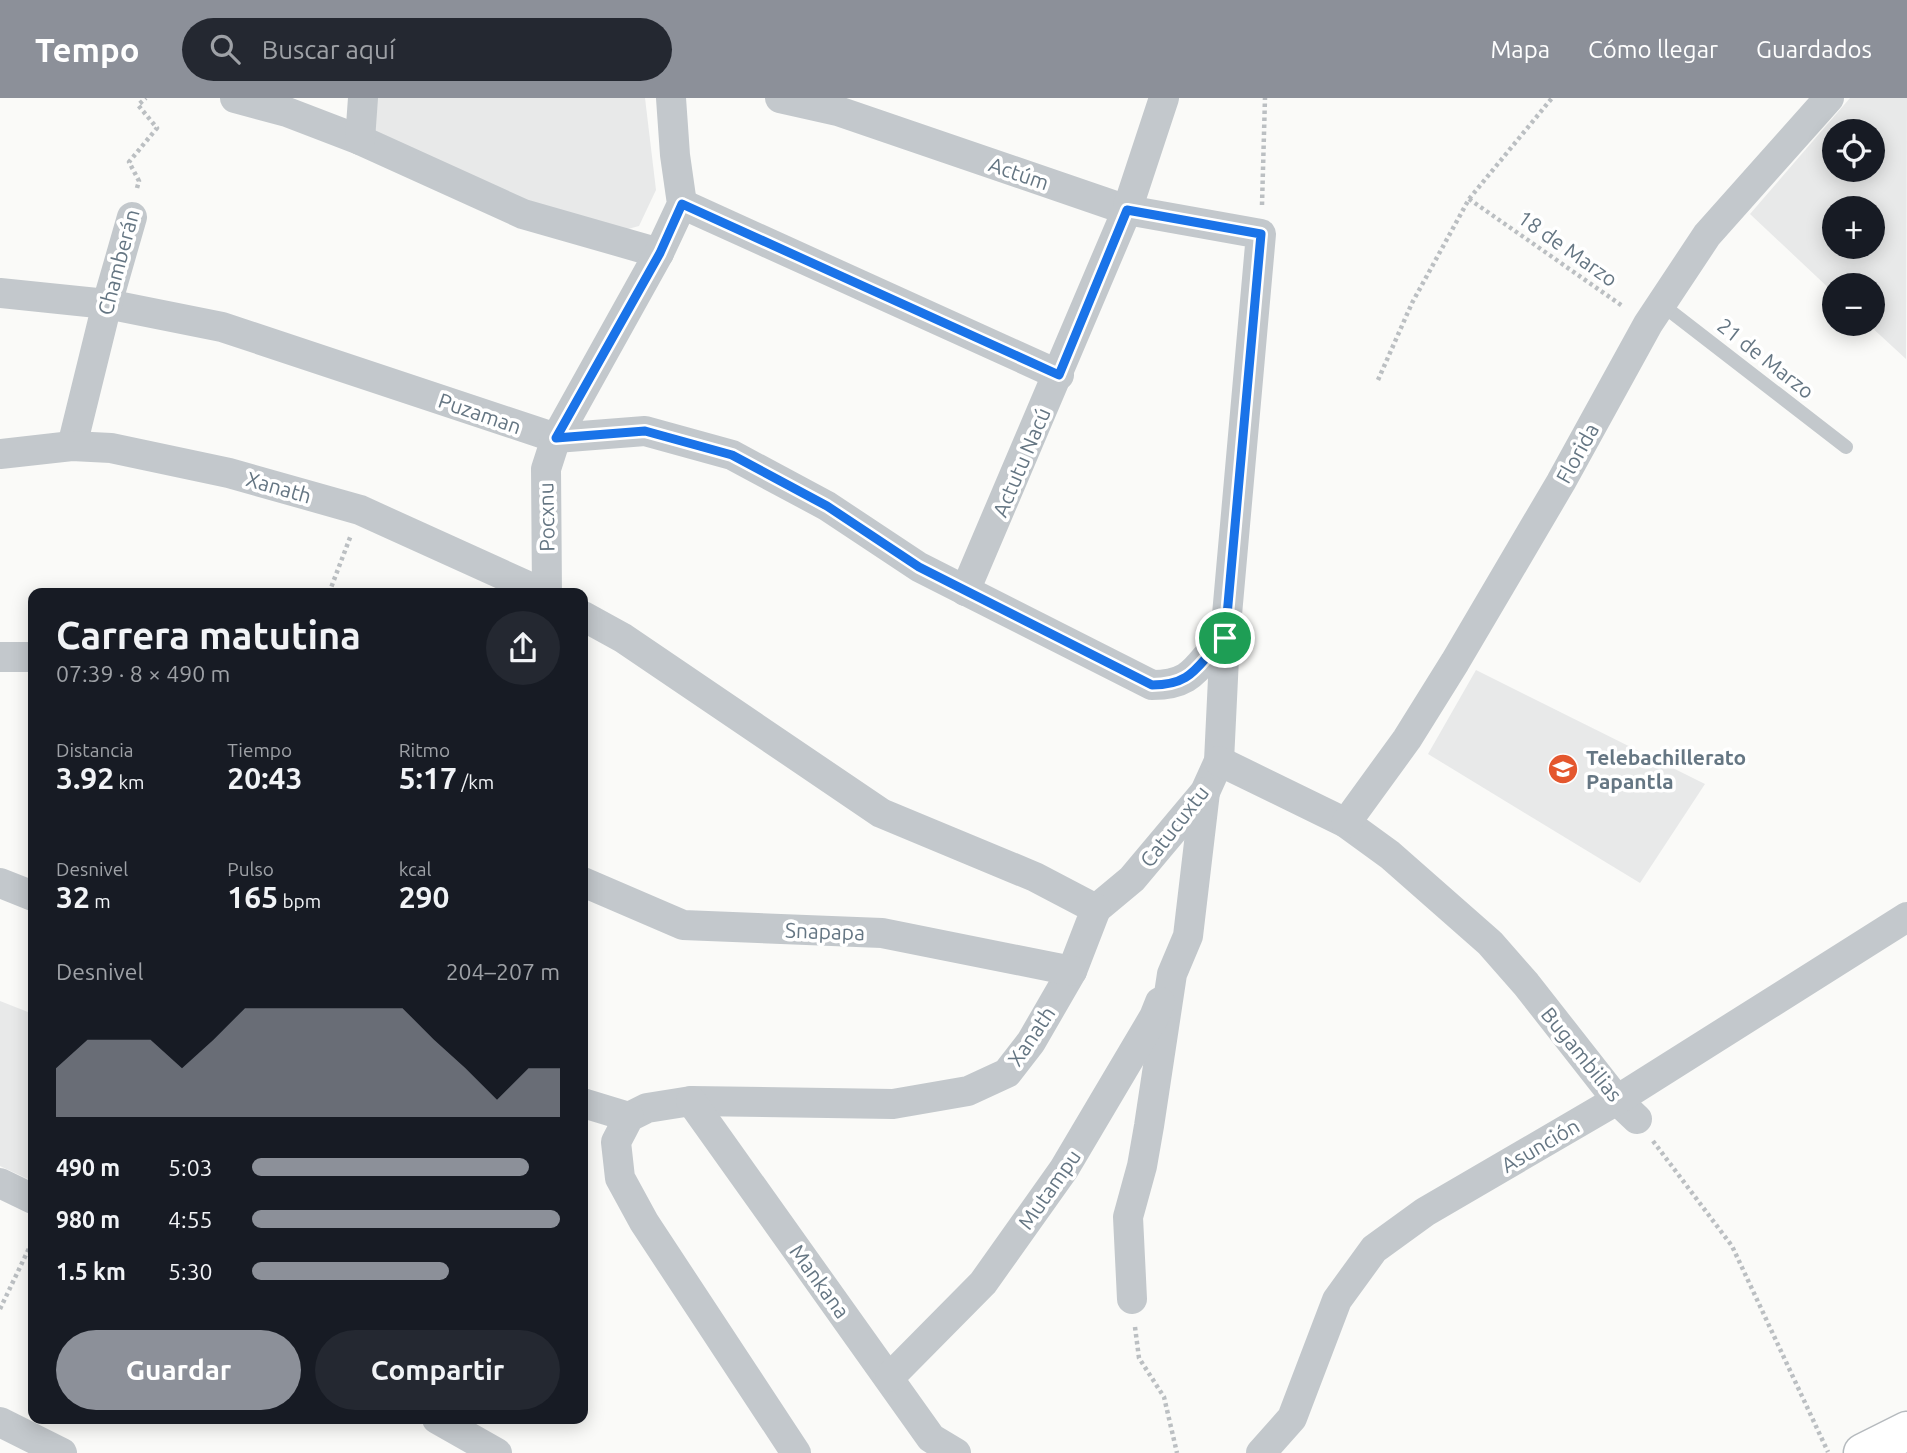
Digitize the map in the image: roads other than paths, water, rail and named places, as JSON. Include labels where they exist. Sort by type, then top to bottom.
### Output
[{"type":"main road","points":[[1871,1452],[1907,1431]]},
{"type":"street","points":[[235,98],[288,112],[360,140],[523,214],[660,253]]},
{"type":"street","points":[[360,140],[363,98]]},
{"type":"street","points":[[671,98],[682,204],[1059,375]]},
{"type":"street","name":"Actúm","points":[[780,98],[838,111],[1127,210],[1261,234]]},
{"type":"street","name":"Actutu Nacú","points":[[965,591],[1127,210],[1164,98]]},
{"type":"street","name":"Florida","points":[[1346,823],[1407,738],[1455,662],[1562,482],[1655,314],[1707,234],[1829,98]]},
{"type":"street","name":"Pocxnu","points":[[545,588],[545,469],[556,438],[660,253],[682,204]]},
{"type":"street","name":"Chamberán","points":[[72,446],[107,304],[132,217]]},
{"type":"street","name":"Catucuxtu","points":[[1096,909],[1132,878],[1205,792],[1219,761],[1225,638],[1261,234]]},
{"type":"street","name":"Puzaman","points":[[0,293],[107,304],[222,327],[556,438],[645,431],[732,455],[827,506],[919,567],[1152,685],[1173,685],[1190,676],[1211,650],[1225,638]]},
{"type":"street","name":"Xanath","points":[[0,454],[72,446],[111,448],[229,472],[360,510],[534,588]]},
{"type":"street","points":[[588,619],[622,638],[881,813],[1035,877],[1096,909]]},
{"type":"street","points":[[0,657],[28,657]]},
{"type":"street","name":"Bugambilias","points":[[1219,761],[1346,823],[1390,855],[1490,943],[1627,1109]]},
{"type":"street","name":"Mutampu","points":[[890,1377],[983,1283],[1064,1169],[1154,1017],[1188,936],[1205,792]]},
{"type":"street","points":[[0,883],[28,894]]},
{"type":"street","name":"Snapapa","points":[[588,884],[683,925],[882,933],[1072,971]]},
{"type":"street","name":"Xanath","points":[[629,1116],[648,1108],[691,1101],[893,1104],[968,1091],[1007,1073],[1031,1042],[1072,971],[1096,909]]},
{"type":"street","name":"Asunción","points":[[1261,1453],[1292,1418],[1337,1300],[1374,1250],[1425,1212],[1627,1109],[1755,1015],[1907,917]]},
{"type":"street","name":"Mutampu","points":[[1132,1299],[1128,1217],[1149,1126],[1172,974]]},
{"type":"street","name":"Mankana","points":[[691,1101],[931,1437],[957,1453]]},
{"type":"street","points":[[588,1104],[629,1116],[616,1142],[620,1178],[644,1222],[796,1453]]},
{"type":"street","points":[[0,1182],[28,1196]]},
{"type":"street","points":[[0,1422],[62,1453]]},
{"type":"street","points":[[446,1424],[497,1453]]},
{"type":"lane","name":"21 de Marzo","points":[[1655,314],[1846,447]]},
{"type":"place","name":"Telebachillerato Papantla","points":[[1563,769]]}]
